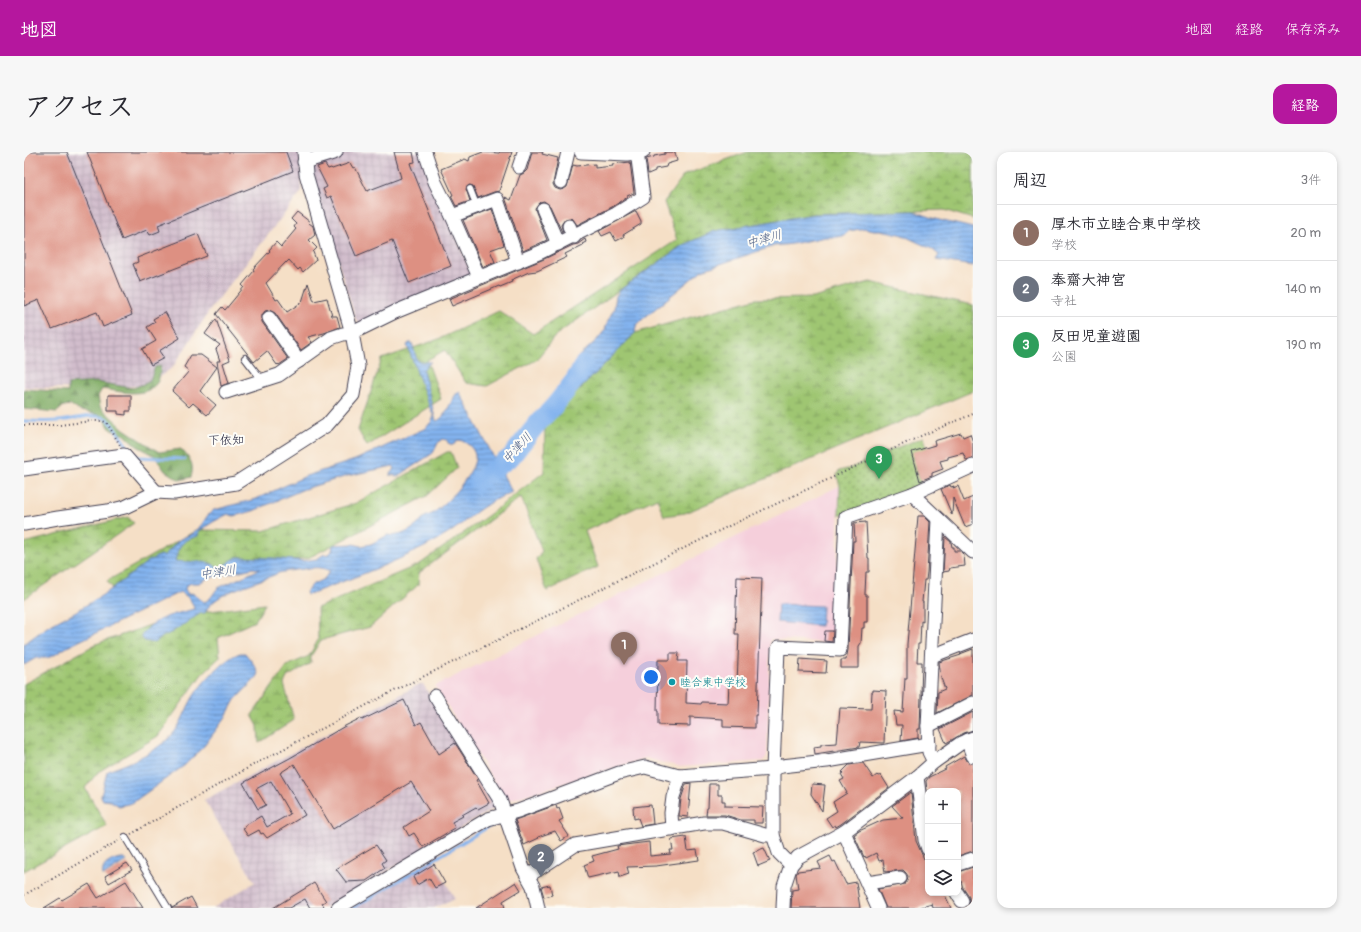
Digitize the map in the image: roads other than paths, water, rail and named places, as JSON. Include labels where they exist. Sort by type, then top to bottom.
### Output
[{"type":"street","points":[[24,524],[125,507],[156,492],[174,493],[236,483],[327,425],[353,395],[358,366],[352,333],[306,174],[304,157],[336,152]]},
{"type":"street","points":[[424,152],[479,277]]},
{"type":"street","points":[[518,167],[524,152]]},
{"type":"street","points":[[561,182],[568,152]]},
{"type":"street","points":[[226,392],[279,375],[331,338],[352,333],[395,312],[518,262],[558,244],[572,231],[616,214],[644,197],[639,152],[628,154],[581,152]]},
{"type":"street","points":[[452,216],[497,199],[518,262]]},
{"type":"street","points":[[543,209],[558,244]]},
{"type":"street","points":[[269,318],[299,361]]},
{"type":"street","points":[[24,469],[124,455],[156,492]]},
{"type":"street","points":[[791,865],[779,853],[773,835],[773,769],[778,649],[779,647],[840,650],[846,517],[912,494],[973,466]]},
{"type":"street","points":[[912,494],[973,552]]},
{"type":"street","points":[[934,762],[929,752],[928,726],[938,519]]},
{"type":"street","points":[[932,656],[973,640]]},
{"type":"street","points":[[435,696],[500,800],[523,868],[533,886],[538,908]]},
{"type":"street","points":[[928,726],[973,703]]},
{"type":"street","points":[[783,908],[784,886],[791,865],[798,857],[844,832],[917,777],[934,762],[970,739],[973,756]]},
{"type":"street","points":[[338,908],[488,819],[518,812],[619,773],[645,767],[680,776],[773,769],[782,766],[827,761],[929,744]]},
{"type":"street","points":[[672,829],[671,813],[673,797],[680,776]]},
{"type":"street","points":[[917,777],[925,824]]},
{"type":"street","points":[[528,876],[575,845],[704,823],[723,823],[765,835],[773,835]]},
{"type":"street","points":[[844,832],[878,908]]},
{"type":"street","points":[[961,863],[973,859]]},
{"type":"street","points":[[867,883],[900,878]]},
{"type":"lane","points":[[470,189],[477,207]]},
{"type":"lane","points":[[245,358],[262,381]]},
{"type":"lane","points":[[125,837],[168,908]]},
{"type":"water","name":"中津川","points":[[913,211],[939,220],[973,228],[973,266],[936,260],[939,255],[932,249],[900,234],[865,228],[849,231],[843,236],[825,237],[774,246],[702,270],[644,318],[636,326],[635,333],[582,387],[562,385],[573,369],[577,358],[597,340],[605,330],[614,309],[616,296],[620,290],[683,245],[715,231],[815,214]]},
{"type":"water","points":[[412,343],[417,360],[421,362],[431,362],[423,370],[436,421],[443,416],[453,398],[459,391],[512,492],[491,502],[459,526],[425,547],[375,569],[307,595],[306,592],[313,584],[324,579],[330,571],[323,568],[316,568],[278,573],[223,595],[209,606],[205,613],[201,613],[162,637],[155,643],[144,641],[141,636],[158,621],[171,615],[194,609],[189,599],[180,592],[67,647],[53,656],[36,658],[24,665],[24,644],[47,627],[109,591],[147,562],[160,555],[164,556],[180,539],[192,534],[200,527],[208,515],[214,510],[256,499],[306,476],[355,460],[426,428],[434,416],[407,345]],"holes":[[[442,439],[447,440],[448,443],[453,445],[459,440],[469,445],[475,453],[473,466],[465,480],[447,501],[435,512],[424,518],[407,532],[395,536],[388,535],[371,544],[361,546],[353,544],[333,545],[332,551],[329,554],[323,555],[317,559],[303,561],[237,557],[221,567],[216,567],[209,563],[203,562],[175,561],[182,544],[198,536],[199,531],[228,514],[234,516],[253,511],[304,489],[347,476],[393,466],[395,468],[389,475],[397,477],[433,453],[438,443]],[[253,568],[260,569],[218,588],[211,598],[204,602],[192,593],[188,594],[185,588],[191,583],[199,583],[208,578]]]},
{"type":"water","points":[[778,604],[822,606],[821,626],[777,622]]},
{"type":"water","points":[[240,653],[245,653],[257,670],[258,676],[235,700],[225,718],[204,746],[185,765],[132,803],[119,806],[111,801],[103,800],[101,796],[107,772],[145,755],[167,740],[179,726],[192,699],[201,686],[213,672],[227,660]]},
{"type":"water","points":[[124,858],[126,861],[103,876],[102,872],[105,866],[113,860]]},
{"type":"waterway","name":"中津川","points":[[478,481],[511,457],[574,381],[584,364]]},
{"type":"waterway","points":[[24,421],[54,421],[89,416],[102,417],[108,419],[128,447],[138,457],[185,459]]},
{"type":"waterway","points":[[353,908],[495,823]]},
{"type":"place","name":"反田児童遊園","points":[[879,479]]},
{"type":"place","name":"厚木市立睦合東中学校","points":[[624,665]]},
{"type":"place","name":"睦合東中学校","points":[[672,682]]},
{"type":"place","name":"奉齋大神宮","points":[[541,877]]},
{"type":"district","name":"下依知","points":[[226,440]]}]
